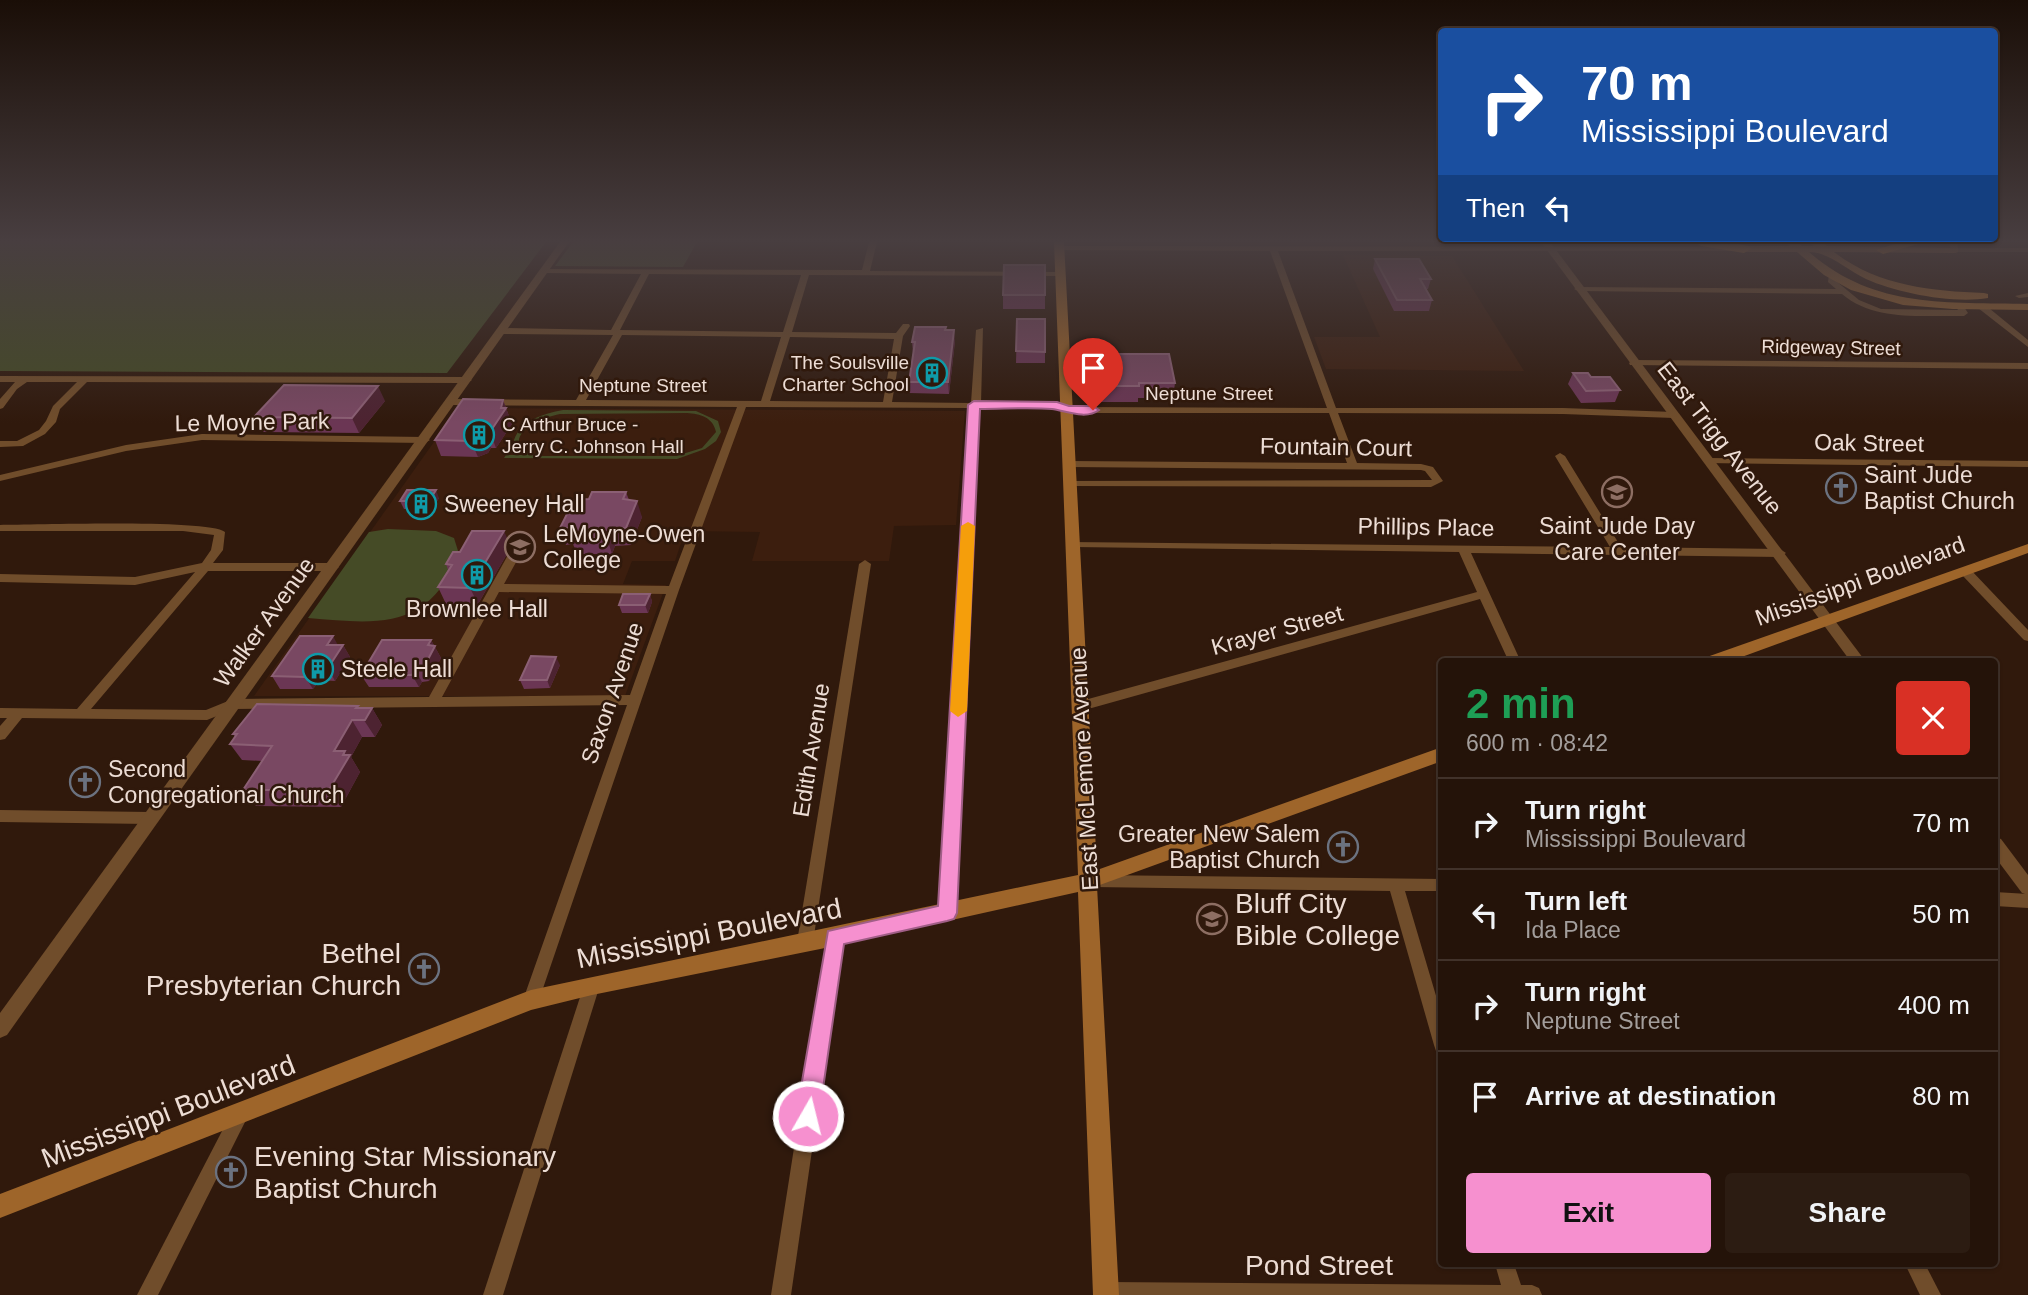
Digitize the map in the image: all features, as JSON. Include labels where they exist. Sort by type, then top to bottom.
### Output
[{"type":"main road","name":"East McLemore Avenue","points":[[1062,302],[1106,1293]]},
{"type":"main road","points":[[1930,302],[1959,306],[2028,307]]},
{"type":"main road","name":"Mississippi Boulevard","points":[[1722,658],[2028,548]]},
{"type":"main road","name":"Mississippi Boulevard","points":[[0,1206],[531,1000],[1089,881],[1438,755]]},
{"type":"street","name":"Walker Avenue","points":[[0,1029],[523,302]]},
{"type":"street","points":[[580,402],[632,302]]},
{"type":"street","points":[[765,403],[797,302]]},
{"type":"street","points":[[1293,302],[1353,467]]},
{"type":"street","name":"East Trigg Avenue","points":[[1588,302],[1780,553],[1855,658]]},
{"type":"street","points":[[1859,302],[1880,311],[1964,313],[1959,306]]},
{"type":"street","points":[[1981,306],[2028,344]]},
{"type":"street","points":[[887,404],[899,336],[906,326]]},
{"type":"street","points":[[947,913],[980,330]]},
{"type":"street","points":[[503,331],[899,336]]},
{"type":"street","name":"Ridgeway Street","points":[[1633,363],[2028,366]]},
{"type":"street","points":[[0,379],[467,380]]},
{"type":"street","points":[[0,406],[14,387],[25,379]]},
{"type":"street","points":[[0,444],[19,444],[42,432],[51,422],[56,408],[84,380]]},
{"type":"street","name":"Neptune Street","points":[[452,402],[1057,405],[1067,410],[1563,411],[1674,415]]},
{"type":"street","name":"Saxon Avenue","points":[[531,1000],[674,590],[743,403]]},
{"type":"street","name":"Le Moyne Park","points":[[0,478],[126,448],[202,437],[425,440]]},
{"type":"street","points":[[1560,456],[1618,551]]},
{"type":"street","name":"Oak Street","points":[[1709,461],[2028,464]]},
{"type":"street","name":"Fountain Court","points":[[1069,464],[1421,467],[1429,469],[1438,481],[1431,484],[1070,483]]},
{"type":"street","points":[[1240,466],[1244,484]]},
{"type":"street","points":[[1270,466],[1275,484]]},
{"type":"street","points":[[0,527],[183,528],[220,532],[217,550],[79,715]]},
{"type":"street","name":"Phillips Place","points":[[1073,544],[1780,553]]},
{"type":"street","points":[[1463,548],[1513,658]]},
{"type":"street","points":[[432,703],[514,555]]},
{"type":"street","name":"Edith Avenue","points":[[805,942],[865,564]]},
{"type":"street","points":[[0,579],[135,580],[202,567],[333,567]]},
{"type":"street","points":[[1966,572],[2028,637]]},
{"type":"street","points":[[497,588],[674,590]]},
{"type":"street","name":"Krayer Street","points":[[1081,706],[1485,594]]},
{"type":"street","points":[[0,713],[207,715],[233,704],[636,700]]},
{"type":"street","points":[[0,735],[18,714]]},
{"type":"street","points":[[0,816],[150,818]]},
{"type":"street","points":[[1998,848],[2028,888]]},
{"type":"street","points":[[1089,881],[1438,885]]},
{"type":"street","points":[[1396,885],[1438,1031]]},
{"type":"street","points":[[1998,899],[2028,901]]},
{"type":"street","points":[[781,1295],[835,937]]},
{"type":"street","points":[[493,1295],[592,985]]},
{"type":"street","points":[[147,1295],[241,1114]]},
{"type":"street","points":[[1506,1267],[1514,1295]]},
{"type":"street","points":[[1917,1267],[1931,1295]]},
{"type":"street","name":"Pond Street","points":[[1106,1293],[1532,1295]]},
{"type":"shaded area","points":[[1364,302],[1481,302],[1524,371],[1326,369],[1314,337],[1380,337]]},
{"type":"shaded area","name":"LeMoyne-Owen College","points":[[458,408],[965,411],[956,525],[894,526],[889,561],[752,561],[760,532],[685,531],[675,561],[632,561],[623,584],[666,585],[625,696],[254,696]]},
{"type":"green space","points":[[0,302],[500,302],[447,373],[0,371]]},
{"type":"green space","points":[[563,410],[696,411],[718,421],[721,432],[716,441],[705,449],[677,459],[504,458],[506,455],[523,455],[514,446],[514,440],[522,427],[541,416]],"holes":[[[692,413],[709,420],[716,432],[702,448],[676,456],[543,456],[528,452],[519,440],[522,433],[538,421],[560,414]]]},
{"type":"green space","points":[[388,529],[436,531],[454,538],[459,554],[447,579],[433,597],[416,610],[379,621],[308,618],[369,532]]},
{"type":"building","points":[[1017,319],[1045,319],[1045,352],[1016,351]]},
{"type":"building","name":"The Soulsville Charter School","points":[[915,327],[946,327],[945,330],[954,330],[948,382],[909,382]]},
{"type":"building","points":[[1084,354],[1169,354],[1175,383],[1087,386]]},
{"type":"building","points":[[1573,373],[1610,377],[1620,390],[1586,391]]},
{"type":"building","points":[[284,385],[378,386],[352,418],[254,417]]},
{"type":"building","points":[[463,399],[503,400],[501,408],[506,408],[490,432],[485,432],[482,437],[471,441],[435,440]]},
{"type":"building","points":[[407,490],[436,490],[429,501],[400,501]]},
{"type":"building","points":[[592,492],[626,492],[623,499],[637,501],[626,528],[610,530],[607,538],[571,538],[573,528],[560,528],[574,500],[589,499]]},
{"type":"building","points":[[472,531],[504,531],[470,588],[438,587],[452,565],[446,564],[453,552],[460,552]]},
{"type":"building","points":[[623,594],[650,594],[645,605],[619,605]]},
{"type":"building","points":[[300,636],[333,636],[327,645],[343,645],[328,668],[313,668],[305,677],[272,676]]},
{"type":"building","points":[[382,640],[431,640],[428,645],[435,646],[423,669],[415,669],[412,675],[361,675]]},
{"type":"building","points":[[531,656],[556,657],[547,680],[520,680]]},
{"type":"building","points":[[257,704],[372,708],[365,720],[352,720],[334,751],[345,751],[343,755],[350,755],[329,790],[243,790],[272,746],[230,744],[237,734],[233,734]]},
{"type":"slow traffic","points":[[958,711],[968,526]]},
{"type":"place","name":"The Soulsville Charter School","points":[[932,373]]},
{"type":"place","name":"C Arthur Bruce - Jerry C. Johnson Hall","points":[[479,435]]},
{"type":"place","name":"Saint Jude Baptist Church","points":[[1841,488]]},
{"type":"place","name":"Saint Jude Day Care Center","points":[[1617,492]]},
{"type":"place","name":"Sweeney Hall","points":[[421,504]]},
{"type":"place","name":"LeMoyne-Owen College","points":[[520,547]]},
{"type":"place","name":"Brownlee Hall","points":[[477,575]]},
{"type":"place","name":"Steele Hall","points":[[318,669]]},
{"type":"place","name":"Second Congregational Church","points":[[85,782]]},
{"type":"place","name":"Greater New Salem Baptist Church","points":[[1343,847]]},
{"type":"place","name":"Bluff City Bible College","points":[[1212,919]]},
{"type":"place","name":"Bethel Presbyterian Church","points":[[424,969]]},
{"type":"place","name":"Evening Star Missionary Baptist Church","points":[[231,1172]]},
{"type":"route","points":[[808,1116],[835,937],[947,913],[974,405],[1057,405],[1067,410],[1093,410]]}]
